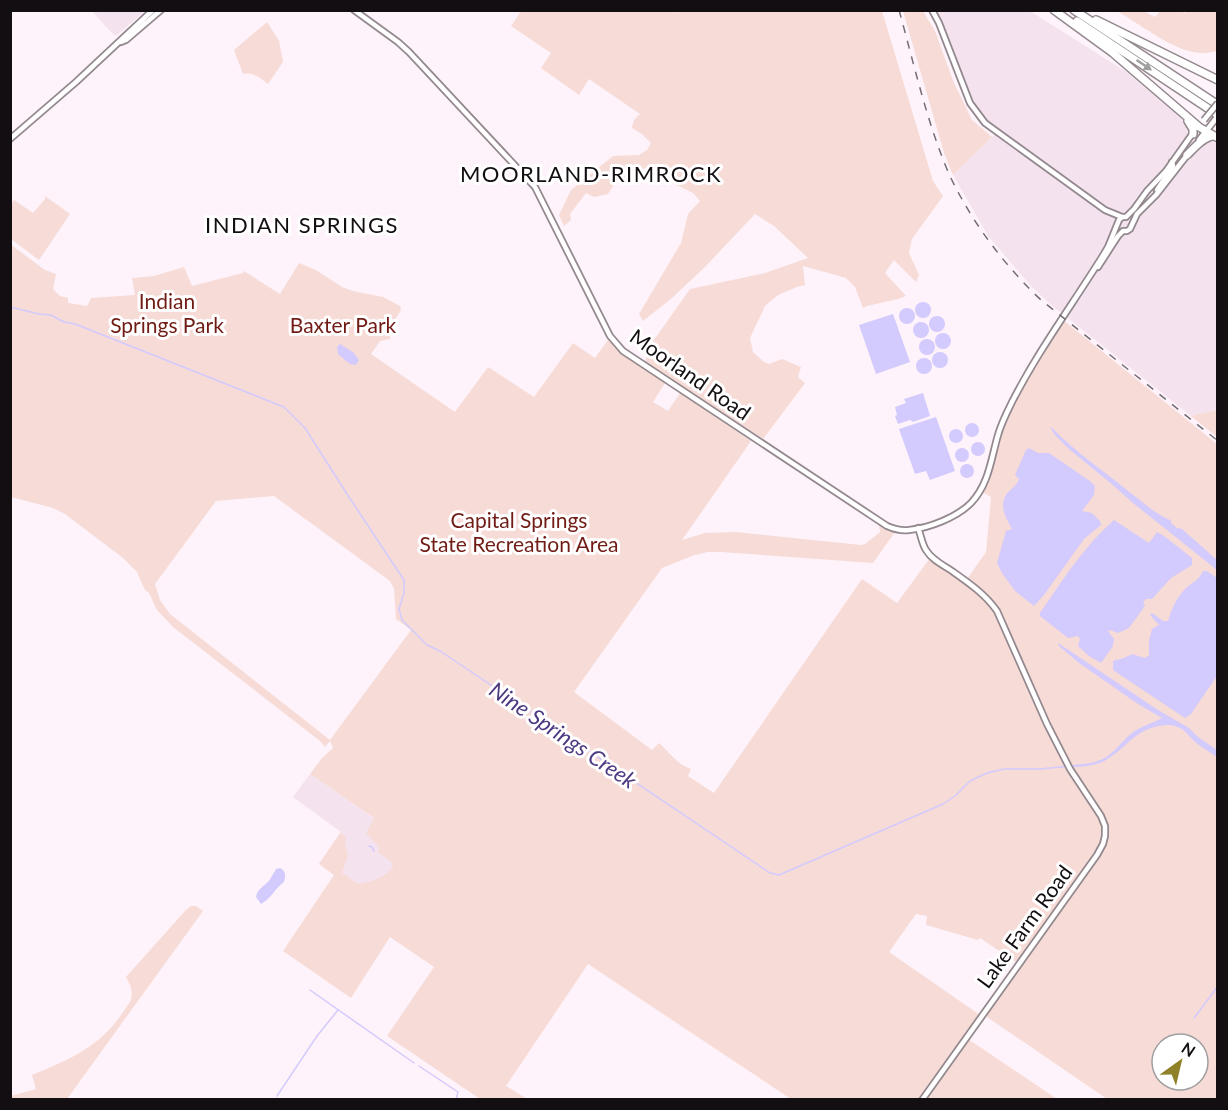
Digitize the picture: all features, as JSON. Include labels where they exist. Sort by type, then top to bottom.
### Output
[{"type":"highway","points":[[1054,10],[1113,53],[1183,114],[1216,137]]},
{"type":"highway","points":[[1059,10],[1218,116]]},
{"type":"highway","points":[[1076,10],[1218,80]]},
{"type":"highway","points":[[1076,10],[1218,104]]},
{"type":"highway","points":[[1199,70],[1218,74]]},
{"type":"highway","points":[[1183,114],[1191,125],[1193,134]]},
{"type":"highway","points":[[1187,156],[1207,137],[1216,137]]},
{"type":"street","points":[[10,139],[153,10]]},
{"type":"street","points":[[118,43],[126,40],[161,10]]},
{"type":"street","name":"Moorland Road","points":[[354,10],[409,52],[535,187],[616,345],[887,526],[896,530],[909,531],[918,528]]},
{"type":"street","points":[[932,10],[970,104],[985,123],[1097,204],[1111,213],[1130,219],[1132,224]]},
{"type":"street","points":[[1205,128],[1204,120],[1218,104]]},
{"type":"street","points":[[1090,277],[1116,239],[1123,231],[1129,230],[1137,214],[1187,156],[1205,128],[1218,116]]},
{"type":"street","points":[[918,528],[950,518],[964,510],[976,497],[990,471],[1003,422],[1022,385],[1108,247],[1120,218],[1125,217],[1134,209],[1193,134],[1205,128]]},
{"type":"street","points":[[1153,198],[1173,166],[1172,162]]},
{"type":"street","points":[[1097,204],[1123,231]]},
{"type":"street","name":"Lake Farm Road","points":[[918,528],[928,553],[978,589],[997,611],[1040,709],[1069,767],[1105,826],[1103,844],[1091,864],[922,1100]]},
{"type":"shaded area","points":[[92,11],[145,11],[116,36]]},
{"type":"shaded area","points":[[932,11],[1030,11],[1125,71],[1178,114],[1187,126],[1217,144],[1217,410],[1191,416],[1050,304],[1031,286],[988,236],[953,175],[997,132],[973,107]]},
{"type":"shaded area","points":[[923,302],[931,310],[923,318],[915,310]]},
{"type":"shaded area","points":[[907,308],[915,316],[907,324],[899,316]]},
{"type":"shaded area","points":[[893,314],[910,362],[876,374],[859,325]]},
{"type":"shaded area","points":[[937,316],[945,324],[937,332],[929,324]]},
{"type":"shaded area","points":[[921,322],[929,330],[921,338],[913,330]]},
{"type":"shaded area","points":[[943,333],[951,341],[943,349],[935,341]]},
{"type":"shaded area","points":[[927,339],[935,347],[927,355],[919,347]]},
{"type":"shaded area","points":[[340,344],[353,352],[359,360],[356,365],[350,364],[338,354],[337,347]]},
{"type":"shaded area","points":[[940,352],[948,360],[940,368],[932,360]]},
{"type":"shaded area","points":[[924,358],[932,366],[924,374],[916,366]]},
{"type":"shaded area","points":[[923,393],[930,416],[898,424],[895,407],[906,403],[904,399]]},
{"type":"shaded area","points":[[936,417],[955,471],[930,480],[926,471],[915,474],[899,429]]},
{"type":"shaded area","points":[[972,423],[977,425],[979,430],[977,435],[972,437],[967,435],[965,430],[967,425]]},
{"type":"shaded area","points":[[1050,427],[1143,503],[1171,520],[1177,528],[1182,529],[1217,560],[1217,570],[1069,449]]},
{"type":"shaded area","points":[[956,429],[961,431],[963,436],[961,441],[956,443],[951,441],[949,436],[951,431]]},
{"type":"shaded area","points":[[978,442],[983,444],[985,449],[983,454],[978,456],[973,454],[971,449],[973,444]]},
{"type":"shaded area","points":[[962,448],[967,450],[969,455],[967,460],[962,462],[957,460],[955,455],[957,450]]},
{"type":"shaded area","points":[[1029,448],[1038,453],[1049,453],[1095,486],[1094,495],[1082,511],[1092,513],[1101,525],[1084,539],[1034,606],[1015,591],[997,563],[1006,531],[1012,529],[1004,512],[1004,499],[1018,482],[1019,479],[1015,475]]},
{"type":"shaded area","points":[[967,464],[972,466],[974,471],[972,476],[967,478],[962,476],[960,471],[962,466]]},
{"type":"shaded area","points":[[1114,520],[1149,543],[1157,532],[1164,536],[1192,558],[1192,565],[1171,578],[1152,599],[1146,599],[1143,602],[1145,606],[1129,628],[1118,633],[1108,631],[1114,639],[1113,646],[1101,663],[1078,646],[1080,639],[1078,636],[1068,638],[1040,616],[1040,613],[1083,552]]},
{"type":"shaded area","points":[[1203,571],[1217,578],[1217,676],[1191,714],[1185,718],[1113,670],[1113,661],[1132,654],[1145,658],[1149,655],[1152,629],[1159,625],[1150,615],[1152,613],[1163,621],[1168,621],[1180,595],[1198,579]]},
{"type":"shaded area","points":[[1058,643],[1189,728],[1217,750],[1217,757],[1197,744],[1185,731],[1172,725],[1166,725],[1143,731],[1101,763],[1074,767],[1073,765],[1092,763],[1105,758],[1133,732],[1162,718],[1079,663]]},
{"type":"shaded area","points":[[310,774],[440,864],[401,921],[319,864],[341,832],[293,797]]},
{"type":"shaded area","points":[[280,868],[285,874],[284,882],[261,904],[256,897],[257,893],[269,881],[276,869]]},
{"type":"green space","points":[[522,10],[669,10],[675,13],[677,10],[882,11],[933,181],[943,196],[912,239],[909,253],[919,275],[916,282],[894,260],[885,273],[906,296],[863,308],[855,287],[846,278],[803,266],[805,285],[778,295],[765,306],[750,338],[753,352],[769,364],[782,359],[801,367],[798,377],[805,383],[763,439],[645,363],[649,347],[690,289],[765,273],[808,258],[774,226],[755,214],[705,267],[643,321],[639,314],[681,243],[688,214],[700,201],[693,193],[667,180],[655,164],[615,183],[608,194],[594,197],[586,193],[570,214],[571,220],[564,226],[559,215],[571,190],[613,156],[639,155],[647,150],[651,143],[632,128],[634,120],[640,114],[589,79],[579,95],[541,68],[551,53],[511,26]]},
{"type":"green space","points":[[903,11],[923,11],[935,31],[954,83],[972,120],[992,137],[953,175],[944,153]]},
{"type":"green space","points":[[1117,11],[1144,11],[1155,17],[1160,11],[1185,13],[1187,11],[1217,11],[1217,51],[1199,53],[1174,46]]},
{"type":"green space","points":[[267,22],[279,41],[283,62],[268,84],[254,75],[243,74],[234,50]]},
{"type":"green space","points":[[45,196],[70,214],[39,260],[11,239],[11,205],[14,200],[33,213]]},
{"type":"green space","name":"Capital Springs State Recreation Area","points":[[10,244],[45,270],[56,274],[53,289],[60,296],[68,298],[68,303],[87,306],[91,298],[135,295],[132,278],[154,276],[184,267],[192,286],[244,271],[280,294],[299,263],[316,270],[342,287],[383,297],[400,306],[401,310],[391,326],[390,339],[380,341],[371,354],[455,412],[488,367],[534,397],[573,343],[595,358],[608,340],[620,353],[665,383],[653,402],[668,411],[680,393],[751,441],[682,540],[705,533],[736,532],[861,545],[880,532],[879,525],[895,532],[873,563],[707,552],[662,568],[574,692],[652,750],[659,743],[678,761],[691,769],[688,776],[714,793],[862,579],[897,603],[930,558],[965,582],[986,552],[991,497],[982,492],[990,476],[1003,426],[1023,386],[1063,320],[1217,444],[1217,1099],[1107,1099],[987,1017],[987,1011],[1085,876],[1105,844],[1107,831],[1104,818],[1070,765],[1065,765],[1101,819],[1104,829],[1103,839],[1097,852],[1017,963],[980,938],[978,940],[926,925],[927,916],[916,914],[889,952],[980,1015],[920,1099],[791,1099],[588,964],[506,1086],[527,1099],[480,1099],[387,1036],[434,967],[390,937],[351,998],[283,951],[334,875],[319,864],[341,832],[346,838],[348,856],[342,873],[358,884],[377,879],[393,867],[390,860],[377,852],[380,848],[366,833],[374,818],[310,774],[333,748],[330,741],[325,747],[173,627],[157,610],[137,572],[123,558],[65,514],[53,508],[11,497]],"holes":[[[274,496],[390,581],[394,589],[396,619],[411,630],[330,740],[170,614],[160,600],[155,584],[216,501]]]},
{"type":"green space","points":[[1217,410],[1217,437],[1191,416]]},
{"type":"green space","points":[[191,906],[196,906],[203,911],[67,1099],[11,1099],[11,1096],[36,1089],[32,1075],[81,1052],[110,1029],[130,1002],[132,995],[126,977]]},
{"type":"green space","points":[[968,1039],[1057,1099],[924,1100]]},
{"type":"waterway","name":"Nine Springs Creek","points":[[10,307],[51,315],[284,407],[305,428],[404,580],[404,593],[399,609],[402,620],[427,645],[440,651],[770,873],[779,875],[943,804],[970,781],[987,773],[1004,769],[1073,766]]},
{"type":"waterway","points":[[369,846],[374,851]]},
{"type":"waterway","points":[[1194,1018],[1218,986]]},
{"type":"waterway","points":[[310,990],[414,1063]]},
{"type":"waterway","points":[[277,1096],[317,1036],[338,1010]]},
{"type":"waterway","points":[[419,1066],[458,1092],[456,1100]]},
{"type":"railway","points":[[899,10],[921,93],[941,155],[967,208],[989,241],[1041,300],[1218,441]]},
{"type":"district","name":"MOORLAND-RIMROCK","points":[[591,174]]},
{"type":"district","name":"INDIAN SPRINGS","points":[[302,225]]},
{"type":"park label","name":"Indian Springs Park","points":[[167,314]]},
{"type":"park label","name":"Baxter Park","points":[[343,326]]}]
